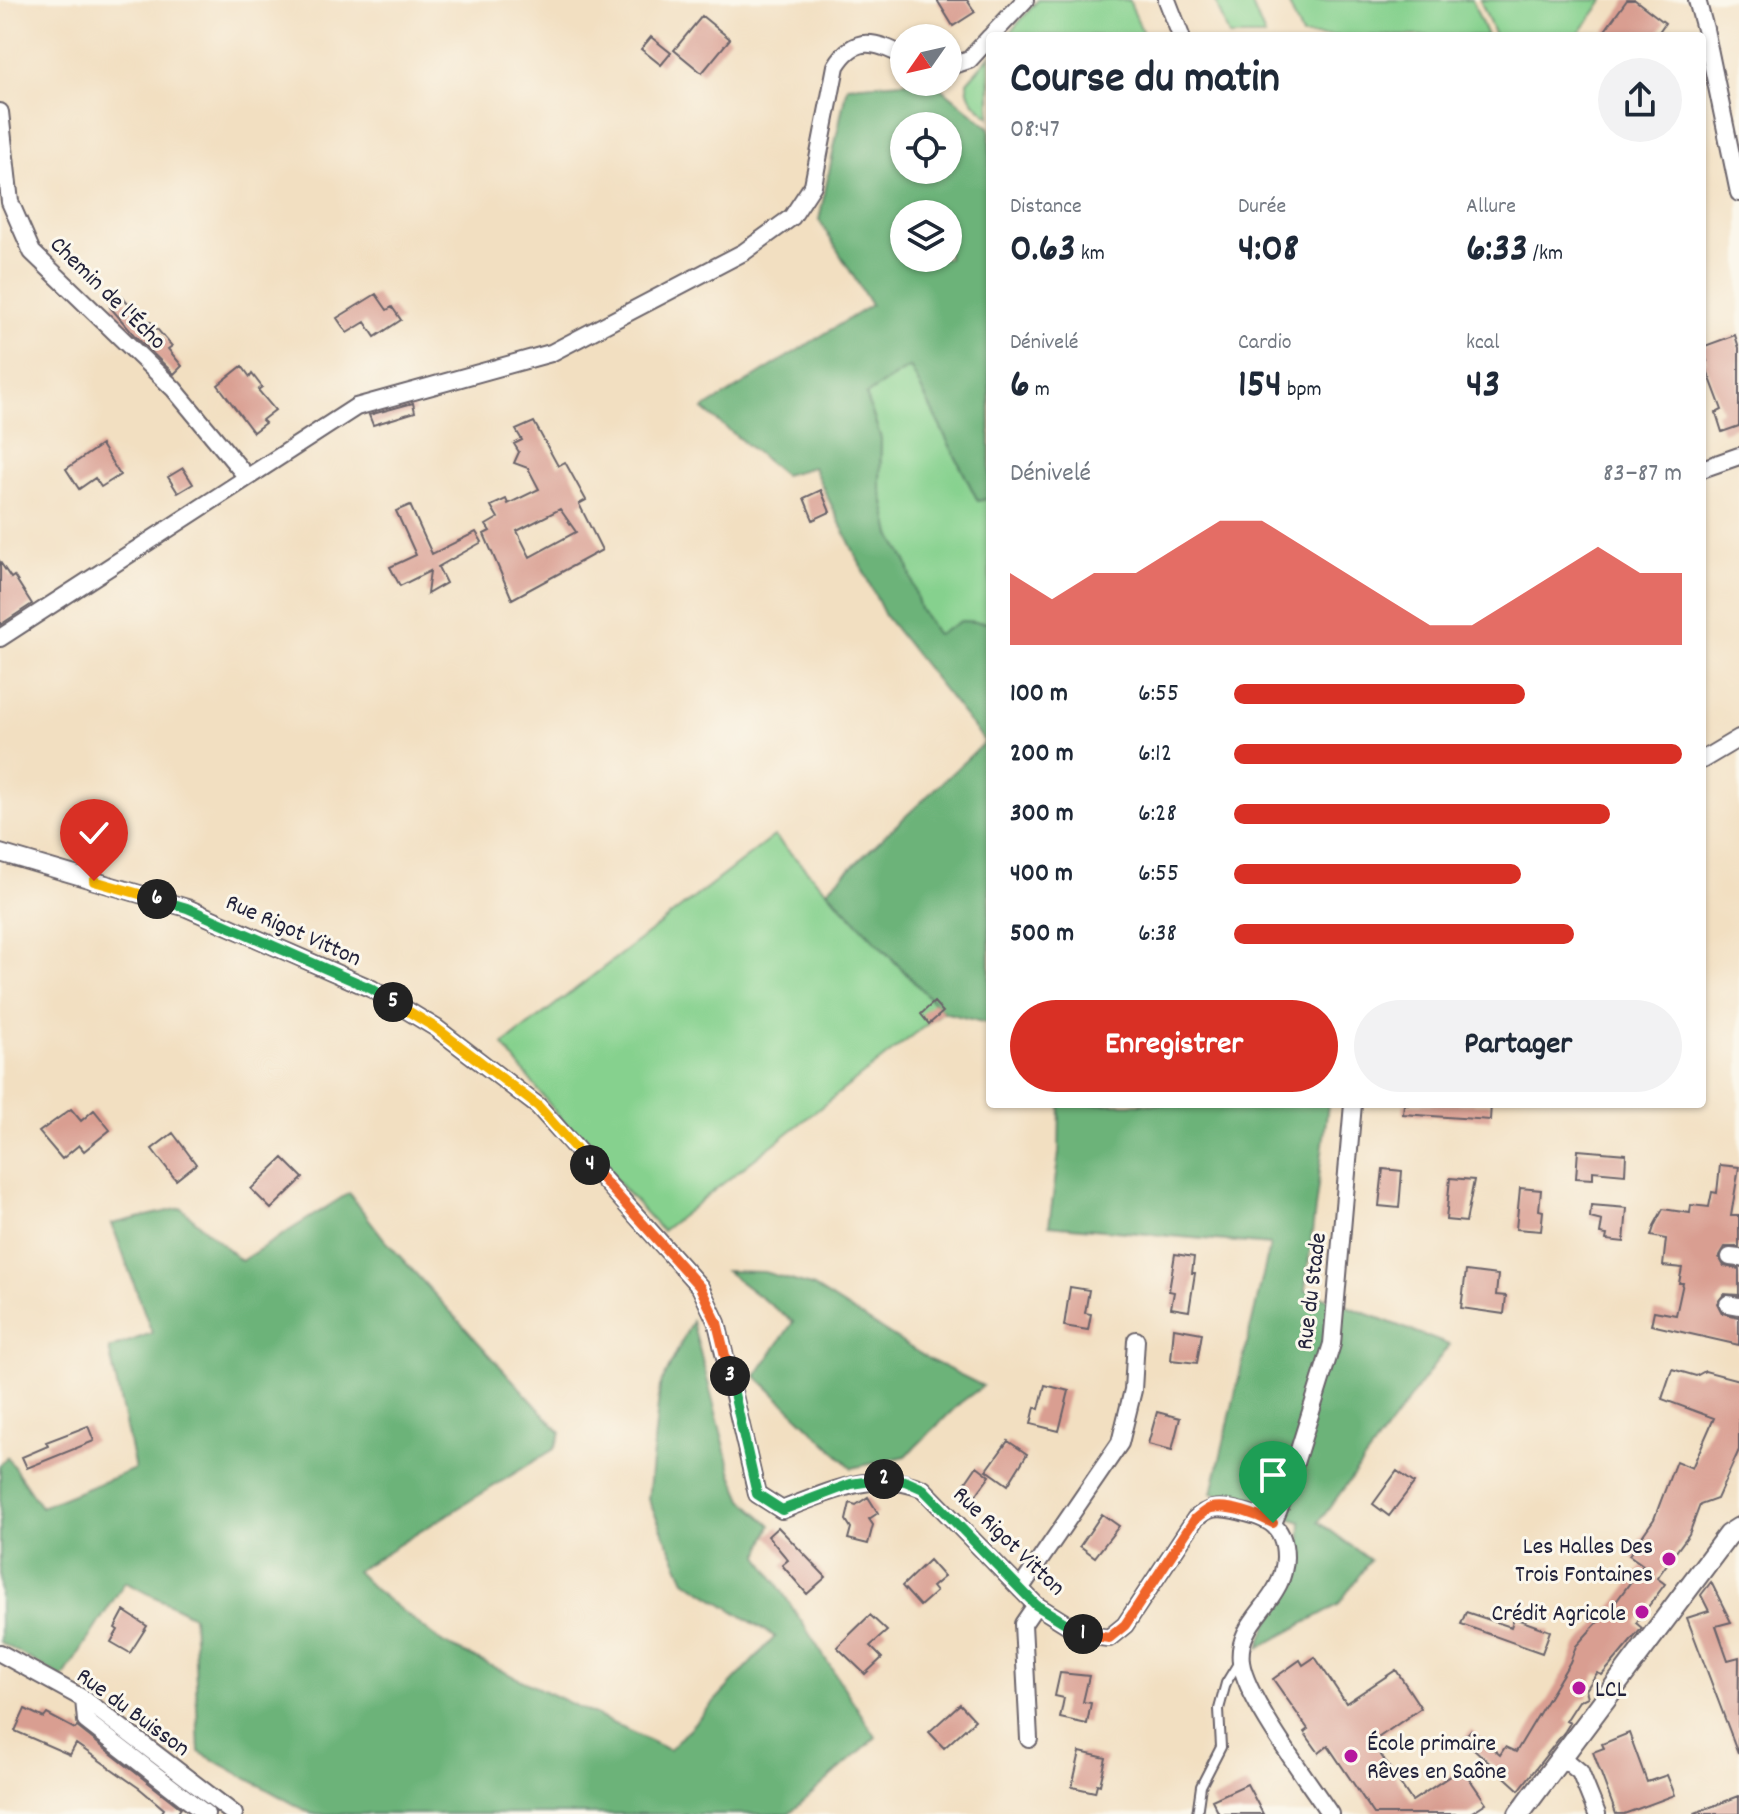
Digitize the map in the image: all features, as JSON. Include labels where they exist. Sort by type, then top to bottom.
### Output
[{"type":"street","points":[[996,32],[1025,0]]},
{"type":"street","points":[[1167,0],[1179,32]]},
{"type":"street","points":[[1697,0],[1706,32]]},
{"type":"street","points":[[1706,34],[1739,193]]},
{"type":"street","points":[[0,638],[356,407],[551,353],[744,252],[792,217],[813,185],[836,66],[843,53],[859,45],[877,42],[890,49]]},
{"type":"street","points":[[962,62],[969,60],[986,42]]},
{"type":"street","name":"Chemin de l'Écho","points":[[0,112],[10,202],[32,252],[174,389],[246,476]]},
{"type":"street","points":[[1706,468],[1739,456]]},
{"type":"street","points":[[1706,758],[1739,738]]},
{"type":"street","name":"Rue Rigot Vitton","points":[[0,853],[187,908],[372,989],[436,1028],[538,1106],[700,1287],[717,1323],[757,1494],[782,1510],[851,1484],[883,1479],[905,1481],[923,1489],[1036,1605],[1084,1635],[1109,1638],[1125,1625],[1195,1519],[1207,1509],[1222,1507],[1267,1520]]},
{"type":"street","name":"Rue du Stade","points":[[1267,1520],[1285,1495],[1332,1344],[1353,1108]]},
{"type":"street","points":[[1020,1589],[1120,1443],[1133,1390],[1136,1340]]},
{"type":"street","points":[[1267,1520],[1285,1541],[1285,1564],[1277,1587],[1248,1625],[1241,1659],[1249,1690],[1330,1814]]},
{"type":"street","points":[[1519,1814],[1734,1531]]},
{"type":"street","points":[[1029,1739],[1023,1624],[1036,1605]]},
{"type":"street","name":"Rue du Buisson","points":[[0,1653],[84,1699],[234,1814]]},
{"type":"street","points":[[84,1699],[86,1721],[206,1814]]},
{"type":"street","points":[[1563,1758],[1580,1772],[1597,1814]]},
{"type":"lane","points":[[1197,1814],[1201,1786],[1221,1747],[1219,1709],[1226,1683],[1241,1659]]},
{"type":"green space","points":[[1038,0],[1129,0],[1142,32],[1010,32]]},
{"type":"green space","points":[[1215,0],[1250,0],[1263,32],[1227,32]]},
{"type":"green space","points":[[1287,0],[1472,0],[1485,32],[1300,32]]},
{"type":"green space","points":[[1480,0],[1604,0],[1580,32],[1493,32]]},
{"type":"green space","points":[[986,61],[986,114],[971,98],[967,82]]},
{"type":"green space","points":[[890,83],[890,96],[951,96],[986,125],[986,499],[978,501],[910,367],[866,395],[881,439],[880,484],[891,535],[907,563],[920,609],[937,635],[961,621],[986,623],[986,1023],[943,1012],[827,890],[985,742],[885,616],[813,467],[784,475],[703,409],[871,305],[819,220],[847,86]]},
{"type":"green space","points":[[910,366],[978,501],[986,499],[986,623],[961,621],[937,635],[920,609],[907,563],[891,535],[880,484],[881,439],[866,394]]},
{"type":"green space","points":[[774,836],[943,1012],[662,1231],[564,1123],[503,1045]]},
{"type":"green space","points":[[1060,1108],[1328,1108],[1305,1290],[1449,1345],[1319,1522],[1370,1560],[1338,1605],[1259,1648],[1267,1625],[1299,1576],[1301,1522],[1212,1493],[1270,1245],[1049,1225],[1059,1153]]},
{"type":"green space","points":[[349,1193],[385,1240],[561,1433],[554,1449],[356,1571],[375,1590],[443,1643],[669,1750],[775,1637],[685,1580],[648,1499],[660,1386],[692,1321],[732,1474],[743,1500],[771,1525],[759,1556],[876,1737],[789,1814],[312,1814],[199,1752],[193,1616],[125,1582],[63,1678],[0,1642],[0,1465],[7,1457],[41,1507],[135,1469],[109,1349],[152,1333],[112,1224],[181,1208],[241,1261]]},
{"type":"green space","points":[[726,1271],[764,1272],[814,1287],[930,1360],[983,1386],[960,1403],[906,1456],[852,1468],[756,1376],[793,1322]]},
{"type":"building","points":[[937,0],[967,0],[975,12],[952,24]]},
{"type":"building","points":[[1627,0],[1635,0],[1665,23],[1659,32],[1604,32]]},
{"type":"building","points":[[702,16],[730,39],[702,73],[674,50]]},
{"type":"building","points":[[651,37],[671,53],[661,65],[641,49]]},
{"type":"building","points":[[376,294],[387,310],[392,307],[401,320],[375,337],[365,322],[347,333],[337,318]]},
{"type":"building","points":[[122,296],[146,324],[150,321],[172,346],[168,349],[182,366],[174,374],[110,307]]},
{"type":"building","points":[[1735,335],[1739,348],[1739,426],[1722,432],[1716,413],[1722,410],[1706,367],[1706,346]]},
{"type":"building","points":[[242,366],[262,387],[258,390],[275,410],[253,432],[218,385]]},
{"type":"building","points":[[413,403],[415,412],[373,425],[369,415]]},
{"type":"building","points":[[534,422],[558,466],[565,462],[586,500],[579,504],[602,550],[512,599],[484,534],[490,531],[486,525],[498,518],[491,506],[506,499],[508,504],[539,489],[528,468],[514,463],[519,452],[514,444],[522,440],[516,430]],"holes":[[[560,509],[576,532],[530,557],[517,531]]]},
{"type":"building","points":[[101,445],[120,475],[101,487],[95,478],[79,489],[66,469]]},
{"type":"building","points":[[183,468],[193,484],[178,493],[168,477]]},
{"type":"building","points":[[821,490],[830,512],[813,520],[804,498]]},
{"type":"building","points":[[410,505],[432,554],[476,532],[482,542],[438,567],[446,583],[427,594],[430,571],[400,586],[390,567],[416,555],[396,511]]},
{"type":"building","points":[[0,562],[11,578],[14,576],[32,604],[0,625]]},
{"type":"building","points":[[934,1002],[943,1012],[929,1024],[921,1014]]},
{"type":"building","points":[[1404,1108],[1491,1108],[1490,1120],[1403,1114]]},
{"type":"building","points":[[71,1109],[81,1121],[94,1110],[110,1130],[84,1151],[79,1145],[62,1159],[39,1132]]},
{"type":"building","points":[[173,1133],[196,1164],[176,1180],[152,1149]]},
{"type":"building","points":[[1578,1150],[1626,1154],[1625,1174],[1593,1171],[1593,1179],[1576,1178]]},
{"type":"building","points":[[283,1158],[303,1178],[271,1209],[251,1189]]},
{"type":"building","points":[[1720,1165],[1739,1167],[1731,1216],[1739,1216],[1739,1247],[1725,1247],[1719,1257],[1724,1266],[1739,1269],[1739,1295],[1724,1294],[1717,1303],[1722,1313],[1739,1317],[1739,1345],[1651,1325],[1654,1311],[1676,1315],[1683,1283],[1679,1283],[1682,1268],[1663,1266],[1666,1239],[1651,1236],[1655,1224],[1663,1209],[1690,1213],[1691,1205],[1709,1207],[1712,1192],[1717,1193]]},
{"type":"building","points":[[1383,1169],[1402,1171],[1399,1208],[1379,1206]]},
{"type":"building","points":[[1450,1178],[1474,1180],[1466,1222],[1446,1220]]},
{"type":"building","points":[[1520,1188],[1541,1190],[1541,1231],[1516,1229]]},
{"type":"building","points":[[1591,1205],[1627,1208],[1624,1242],[1606,1240],[1607,1235],[1600,1234],[1602,1221],[1590,1218]]},
{"type":"building","points":[[1175,1254],[1194,1257],[1192,1273],[1195,1273],[1189,1311],[1171,1308],[1174,1292],[1169,1291]]},
{"type":"building","points":[[1466,1271],[1498,1275],[1496,1295],[1506,1296],[1504,1314],[1461,1308]]},
{"type":"building","points":[[1070,1287],[1089,1290],[1085,1313],[1091,1314],[1088,1330],[1064,1326]]},
{"type":"building","points":[[1174,1328],[1202,1333],[1197,1363],[1171,1360]]},
{"type":"building","points":[[1672,1369],[1696,1376],[1705,1371],[1739,1380],[1739,1450],[1717,1499],[1700,1505],[1689,1534],[1657,1578],[1665,1584],[1636,1623],[1642,1628],[1602,1675],[1597,1673],[1586,1690],[1588,1697],[1579,1701],[1566,1721],[1570,1723],[1565,1731],[1519,1790],[1463,1739],[1471,1730],[1500,1755],[1505,1747],[1516,1752],[1570,1662],[1576,1646],[1615,1603],[1643,1565],[1629,1555],[1654,1519],[1676,1461],[1692,1468],[1714,1418],[1662,1399]]},
{"type":"building","points":[[1045,1385],[1069,1391],[1059,1431],[1031,1424],[1035,1407],[1039,1409]]},
{"type":"building","points":[[1157,1412],[1180,1418],[1172,1450],[1148,1444]]},
{"type":"building","points":[[88,1426],[94,1441],[27,1468],[22,1457],[48,1446],[46,1442]]},
{"type":"building","points":[[1008,1441],[1027,1454],[1008,1485],[987,1470]]},
{"type":"building","points":[[977,1466],[990,1476],[976,1495],[964,1485]]},
{"type":"building","points":[[1397,1471],[1414,1483],[1389,1516],[1373,1504]]},
{"type":"building","points":[[868,1497],[878,1513],[869,1519],[873,1525],[868,1544],[848,1539],[851,1528],[846,1520],[850,1503],[856,1505]]},
{"type":"building","points":[[1102,1514],[1119,1526],[1095,1557],[1080,1546]]},
{"type":"building","points":[[778,1527],[826,1577],[807,1594],[782,1565],[788,1560],[768,1536]]},
{"type":"building","points":[[929,1560],[944,1577],[932,1587],[936,1592],[920,1606],[902,1586]]},
{"type":"building","points":[[1711,1582],[1731,1622],[1716,1626],[1728,1660],[1739,1657],[1738,1753],[1687,1618],[1709,1611],[1701,1595]]},
{"type":"building","points":[[124,1611],[147,1626],[130,1653],[111,1642]]},
{"type":"building","points":[[1466,1612],[1511,1627],[1514,1618],[1550,1631],[1542,1653],[1461,1624]]},
{"type":"building","points":[[870,1615],[887,1631],[870,1646],[882,1658],[865,1674],[837,1647]]},
{"type":"building","points":[[1315,1657],[1346,1703],[1396,1670],[1421,1708],[1372,1742],[1412,1801],[1462,1768],[1486,1803],[1469,1814],[1374,1814],[1328,1746],[1319,1753],[1304,1732],[1308,1729],[1273,1679],[1300,1660],[1303,1665]]},
{"type":"building","points":[[1060,1673],[1089,1676],[1083,1702],[1091,1703],[1087,1724],[1060,1718],[1064,1698],[1055,1696]]},
{"type":"building","points":[[960,1704],[975,1720],[944,1748],[929,1732]]},
{"type":"building","points":[[25,1709],[44,1718],[47,1714],[75,1729],[77,1727],[181,1808],[177,1814],[161,1814],[164,1809],[139,1788],[76,1744],[70,1755],[15,1731]]},
{"type":"building","points":[[1629,1733],[1647,1782],[1667,1775],[1675,1795],[1624,1814],[1616,1814],[1593,1752],[1604,1748],[1602,1744]]},
{"type":"building","points":[[1080,1752],[1106,1758],[1100,1785],[1097,1784],[1095,1792],[1072,1787]]},
{"type":"building","points":[[1247,1784],[1263,1814],[1219,1814],[1212,1800]]},
{"type":"building","points":[[1739,1796],[1739,1814],[1695,1814],[1695,1813]]},
{"type":"place","name":"Les Halles Des Trois Fontaines","points":[[1669,1559]]},
{"type":"place","name":"Crédit Agricole","points":[[1642,1612]]},
{"type":"place","name":"LCL","points":[[1579,1688]]},
{"type":"place","name":"École primaire Rêves en Saône","points":[[1351,1756]]},
{"type":"route","points":[[94,881],[187,908],[372,989],[436,1028],[538,1106],[700,1287],[717,1323],[757,1494],[782,1510],[851,1484],[883,1479],[905,1481],[923,1489],[1036,1605],[1084,1635],[1109,1638],[1125,1625],[1195,1519],[1207,1509],[1222,1507],[1273,1523]]}]
